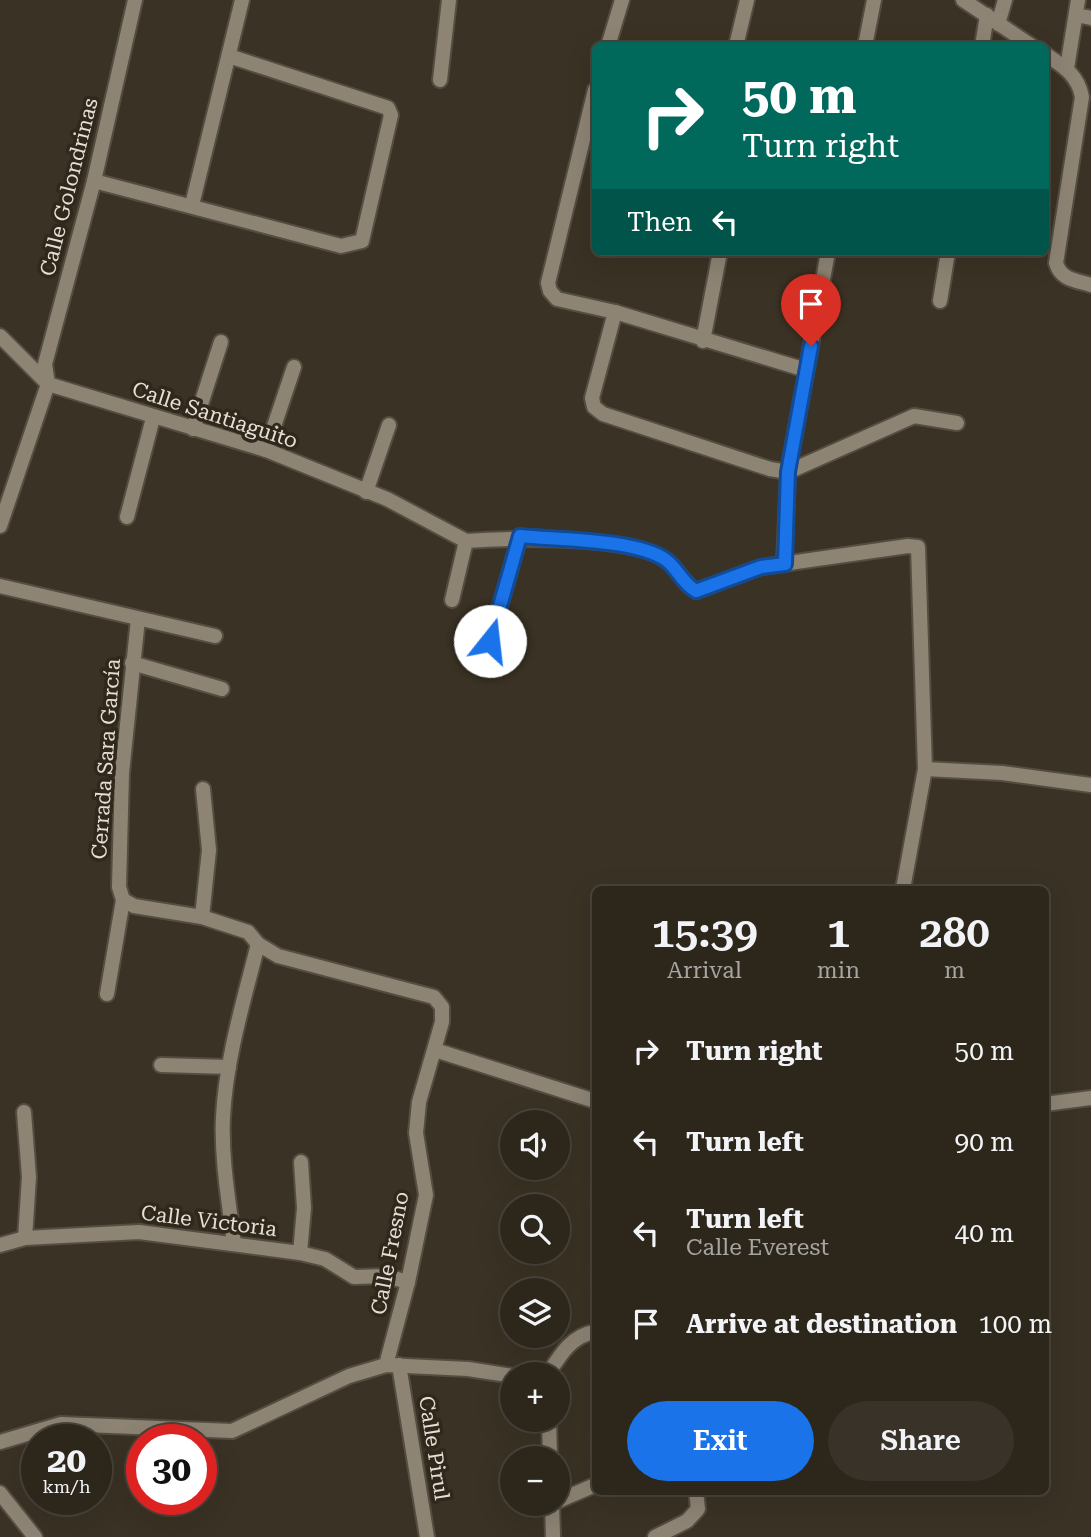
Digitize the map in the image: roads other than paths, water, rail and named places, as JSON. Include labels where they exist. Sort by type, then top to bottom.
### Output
[{"type":"street","name":"Calle Golondrinas","points":[[0,526],[48,384],[45,364],[94,181],[135,0]]},
{"type":"street","points":[[192,205],[242,0]]},
{"type":"street","points":[[440,80],[449,0]]},
{"type":"street","points":[[609,42],[622,0]]},
{"type":"street","points":[[737,42],[747,0]]},
{"type":"street","points":[[867,42],[874,0]]},
{"type":"street","points":[[963,0],[1026,42]]},
{"type":"street","points":[[984,42],[1004,0]]},
{"type":"street","points":[[1067,68],[1082,11]]},
{"type":"street","points":[[94,181],[341,246],[362,241],[391,115],[388,108],[229,56]]},
{"type":"street","points":[[1049,57],[1067,68],[1080,83],[1082,97],[1056,263],[1059,273],[1091,285]]},
{"type":"street","points":[[592,102],[548,283],[550,291],[557,299],[615,312],[703,341],[806,370]]},
{"type":"street","points":[[703,341],[719,256]]},
{"type":"street","points":[[785,564],[788,472],[827,256]]},
{"type":"street","points":[[940,301],[947,256]]},
{"type":"street","points":[[615,312],[592,398],[594,407],[603,414],[788,472],[914,416],[957,423]]},
{"type":"street","name":"Calle Santiaguito","points":[[0,337],[48,384],[153,418],[266,450],[387,499],[466,541]]},
{"type":"street","points":[[193,429],[220,342]]},
{"type":"street","points":[[266,450],[294,367]]},
{"type":"street","points":[[127,517],[153,418]]},
{"type":"street","points":[[366,492],[389,425]]},
{"type":"street","points":[[490,641],[520,536]]},
{"type":"street","points":[[452,600],[466,541],[520,536],[594,542],[650,553],[667,561],[684,584],[696,591],[761,567],[908,546],[918,547],[925,769],[904,886]]},
{"type":"street","points":[[0,586],[215,636]]},
{"type":"street","name":"Cerrada Sara García","points":[[107,994],[123,900],[119,887],[122,773],[138,620]]},
{"type":"street","points":[[132,663],[222,689]]},
{"type":"street","points":[[925,769],[1002,773],[1091,785]]},
{"type":"street","points":[[202,917],[209,850],[203,789]]},
{"type":"street","name":"Calle Fresno","points":[[123,900],[134,905],[202,917],[248,932],[258,944],[278,956],[434,997],[442,1007],[442,1023],[419,1102],[416,1133],[426,1195],[393,1365]]},
{"type":"street","points":[[234,1244],[224,1142],[229,1068],[258,944]]},
{"type":"street","points":[[435,1050],[592,1100]]},
{"type":"street","points":[[161,1065],[229,1068]]},
{"type":"street","points":[[1049,1103],[1091,1098]]},
{"type":"street","points":[[24,1112],[29,1177],[25,1238]]},
{"type":"street","points":[[300,1253],[304,1208],[301,1162]]},
{"type":"street","name":"Calle Victoria","points":[[0,1245],[25,1238],[139,1232],[300,1253],[325,1259],[355,1277],[386,1276],[408,1282]]},
{"type":"street","points":[[557,1362],[572,1341],[585,1333],[592,1332]]},
{"type":"street","points":[[0,1442],[61,1424],[232,1431],[349,1376],[393,1365],[500,1375]]},
{"type":"street","name":"Calle Pirul","points":[[393,1365],[427,1537]]},
{"type":"street","points":[[570,1496],[592,1486]]},
{"type":"street","points":[[0,1493],[36,1537]]},
{"type":"street","points":[[655,1537],[687,1521],[698,1509],[696,1495]]},
{"type":"street","points":[[553,1537],[554,1516]]}]
